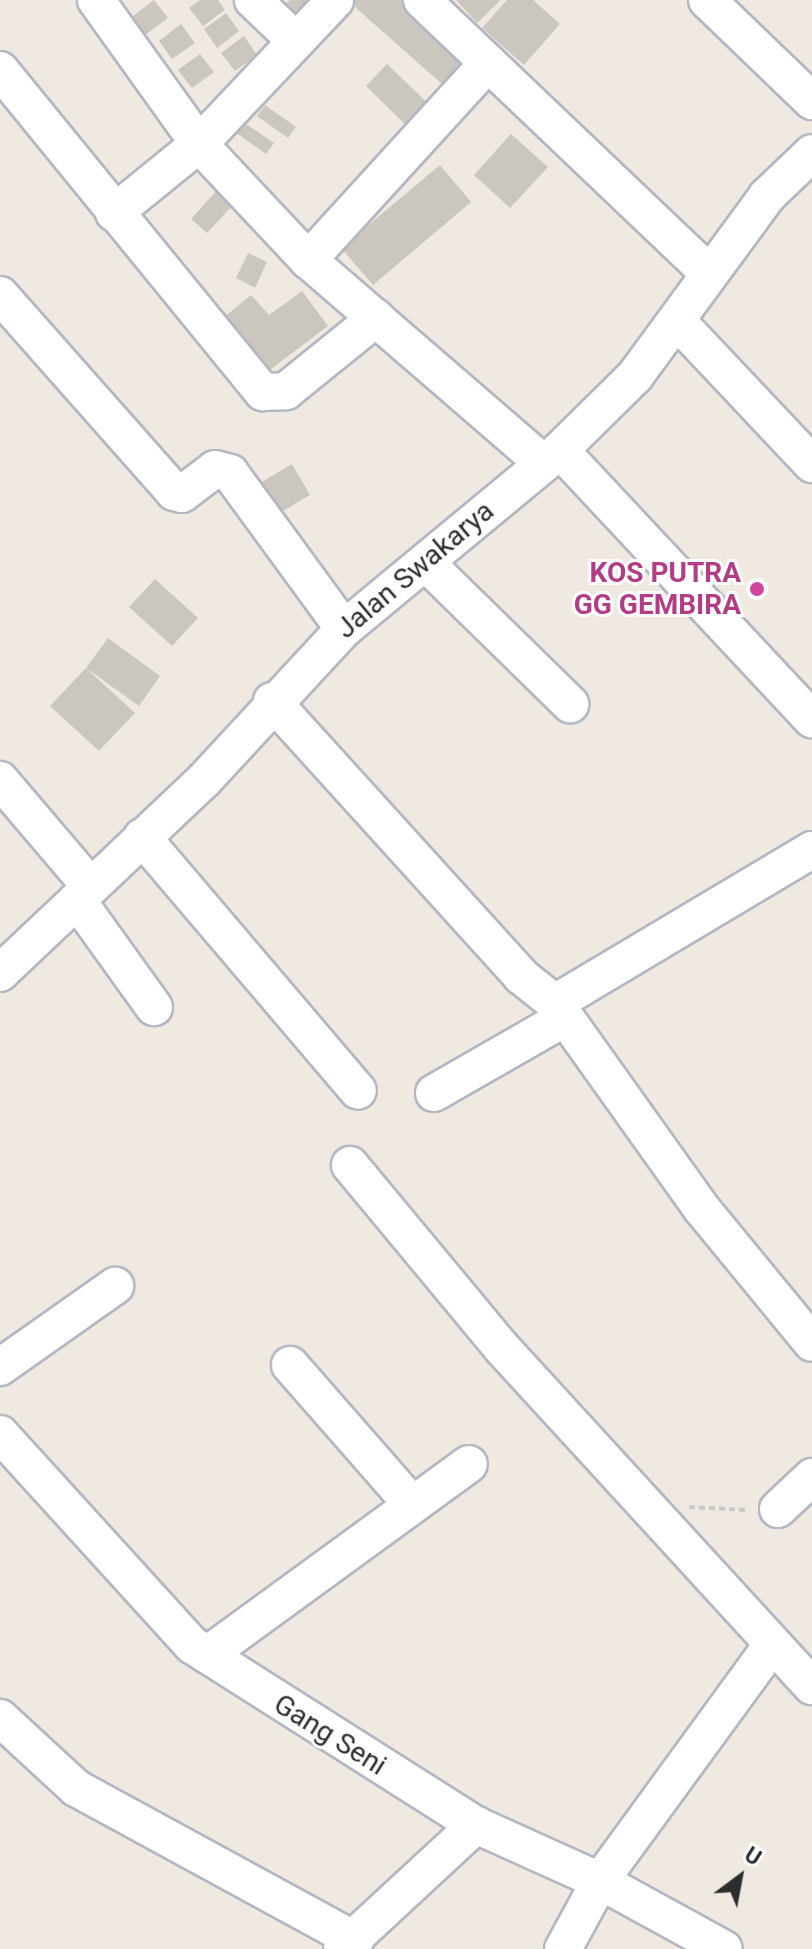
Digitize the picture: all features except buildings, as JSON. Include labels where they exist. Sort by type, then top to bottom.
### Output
[{"type":"street","points":[[96,0],[199,144],[308,260],[376,318],[551,456],[812,719]]},
{"type":"street","points":[[253,0],[296,41]]},
{"type":"street","points":[[114,213],[199,144],[335,0]]},
{"type":"street","points":[[422,0],[708,272]]},
{"type":"street","points":[[707,0],[812,101]]},
{"type":"street","points":[[308,260],[488,63]]},
{"type":"street","points":[[0,70],[263,392],[286,391],[376,318]]},
{"type":"street","name":"Jalan Swakarya","points":[[0,973],[205,779],[272,701],[344,629],[551,456],[679,323],[708,272],[767,196],[812,153]]},
{"type":"street","points":[[0,295],[174,492],[182,494],[215,469],[230,473],[344,629]]},
{"type":"street","points":[[679,323],[812,464]]},
{"type":"street","points":[[426,563],[570,704]]},
{"type":"street","points":[[272,701],[521,976],[560,1011],[702,1209],[812,1343]]},
{"type":"street","points":[[0,780],[84,894],[154,1007]]},
{"type":"street","points":[[142,837],[358,1091]]},
{"type":"street","points":[[434,1093],[812,850]]},
{"type":"street","points":[[350,1165],[501,1347],[812,1686]]},
{"type":"street","points":[[2,1361],[115,1286]]},
{"type":"street","points":[[290,1365],[411,1503]]},
{"type":"street","name":"Gang Seni","points":[[0,1434],[207,1655],[476,1825],[600,1881],[724,1949]]},
{"type":"street","points":[[207,1655],[411,1503],[469,1464]]},
{"type":"street","points":[[778,1509],[812,1477]]},
{"type":"street","points":[[563,1949],[600,1881],[772,1645]]},
{"type":"street","points":[[0,1718],[76,1788],[348,1944],[476,1825]]},
{"type":"path","points":[[647,1506],[778,1509]]},
{"type":"place","name":"KOS PUTRA GG GEMBIRA","points":[[757,589]]}]
